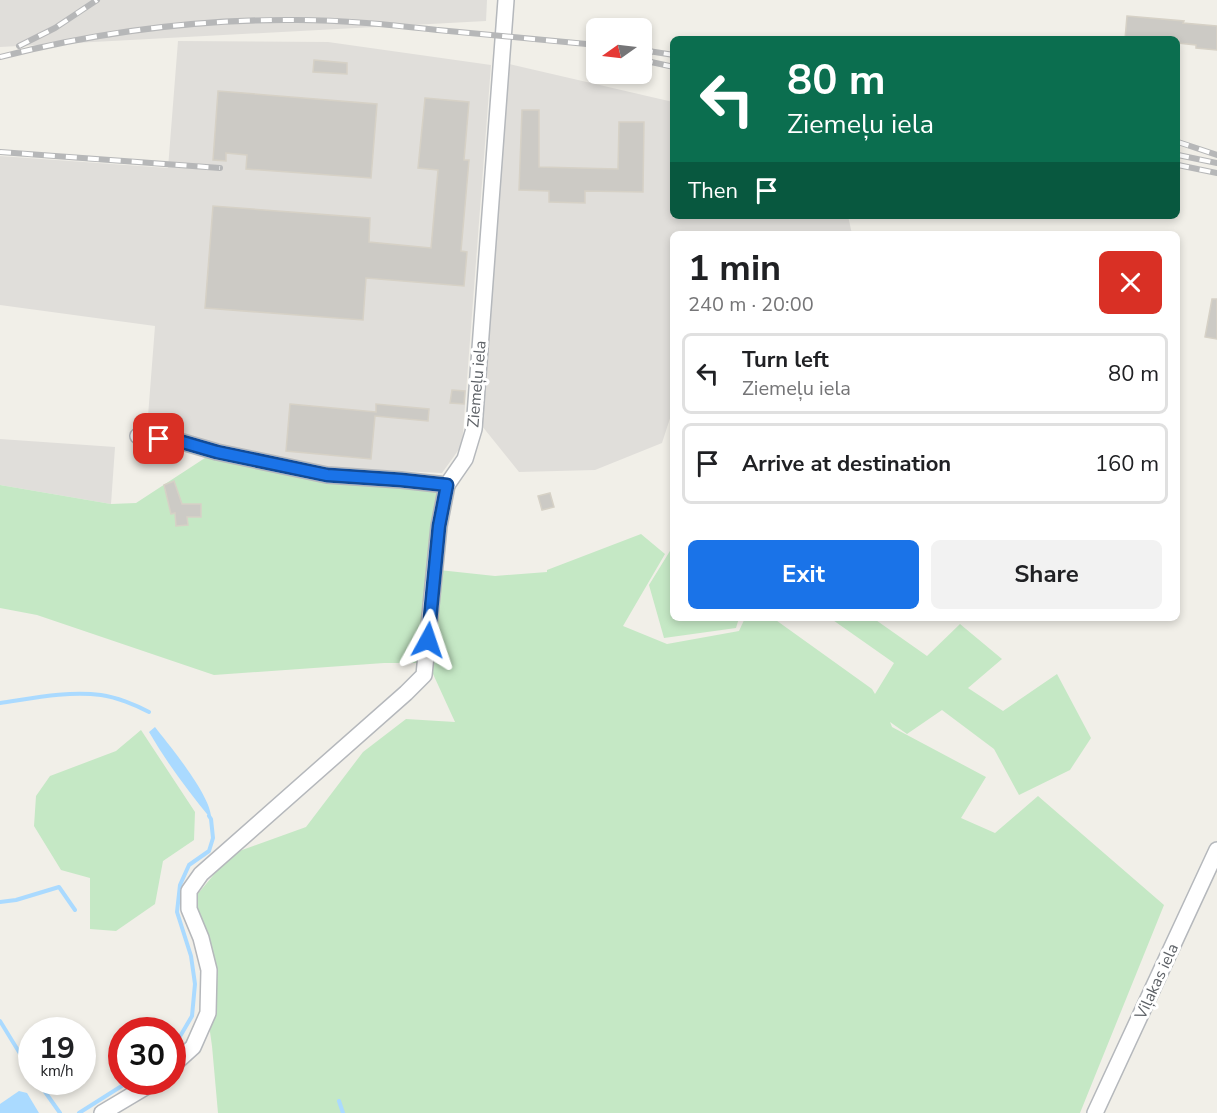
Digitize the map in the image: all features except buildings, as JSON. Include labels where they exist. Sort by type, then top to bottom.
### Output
[{"type":"street","name":"Ziemeļu iela","points":[[447,485],[465,459],[474,429],[506,0]]},
{"type":"street","points":[[138,436],[179,441],[217,452],[327,475],[447,485],[439,526],[424,675],[201,874],[189,891],[189,909],[201,938],[208,970],[208,1013],[193,1047],[186,1053]]},
{"type":"street","name":"Viļakas iela","points":[[1095,1113],[1217,850]]},
{"type":"street","points":[[102,1113],[132,1095]]},
{"type":"shaded area","points":[[0,0],[487,0],[486,21],[0,47]]},
{"type":"shaded area","points":[[178,41],[328,42],[491,65],[462,445],[442,473],[312,467],[147,429],[155,326],[0,305],[0,156],[168,168]]},
{"type":"shaded area","points":[[509,64],[586,82],[586,84],[595,84],[670,101],[670,219],[849,219],[851,231],[670,231],[670,418],[662,443],[595,470],[519,472],[482,426]]},
{"type":"shaded area","points":[[0,439],[115,447],[111,504],[0,485]]},
{"type":"green space","points":[[208,456],[440,490],[439,570],[495,576],[547,572],[547,570],[641,534],[665,554],[623,626],[667,644],[739,631],[744,621],[777,621],[872,689],[875,694],[894,663],[834,621],[877,621],[927,656],[960,624],[1002,659],[968,688],[1003,711],[1057,674],[1091,738],[1070,770],[1019,795],[994,749],[942,710],[907,734],[890,722],[892,727],[986,777],[961,818],[995,833],[1038,796],[1164,905],[1080,1113],[218,1113],[212,1046],[197,940],[196,896],[231,854],[306,827],[363,752],[406,719],[455,722],[428,663],[384,663],[214,675],[37,615],[0,608],[0,485],[111,504],[136,503]]},
{"type":"green space","points":[[670,551],[670,621],[738,621],[736,628],[664,638],[649,585]]},
{"type":"green space","points":[[141,730],[195,812],[194,840],[163,861],[155,904],[116,931],[90,929],[90,878],[61,870],[34,826],[36,796],[50,776],[116,751]]},
{"type":"water","points":[[155,727],[198,785],[210,810],[211,819],[178,777],[149,732]]},
{"type":"water","points":[[18,1092],[18,1095],[28,1095],[39,1113],[0,1113],[0,1104]]},
{"type":"waterway","points":[[0,703],[50,696],[88,694],[113,698],[149,712]]},
{"type":"waterway","points":[[186,1026],[192,1016],[195,984],[191,956],[177,912],[180,885],[189,865],[209,851],[213,838],[209,816]]},
{"type":"waterway","points":[[0,902],[16,900],[59,887],[75,910]]},
{"type":"waterway","points":[[0,1021],[18,1050]]},
{"type":"waterway","points":[[47,1095],[60,1113]]},
{"type":"waterway","points":[[79,1113],[108,1095]]},
{"type":"waterway","points":[[339,1101],[343,1113]]},
{"type":"railway","points":[[19,46],[55,28],[97,0]]},
{"type":"railway","points":[[0,57],[110,34],[184,25],[259,20],[368,23],[586,44]]},
{"type":"railway","points":[[652,52],[670,54]]},
{"type":"railway","points":[[652,62],[670,66]]},
{"type":"railway","points":[[1180,143],[1217,155]]},
{"type":"railway","points":[[0,152],[220,168]]},
{"type":"railway","points":[[1180,155],[1217,163]]},
{"type":"railway","points":[[1180,165],[1217,173]]},
{"type":"route","points":[[159,439],[179,441],[217,452],[327,475],[447,485],[439,526],[428,640]]}]
